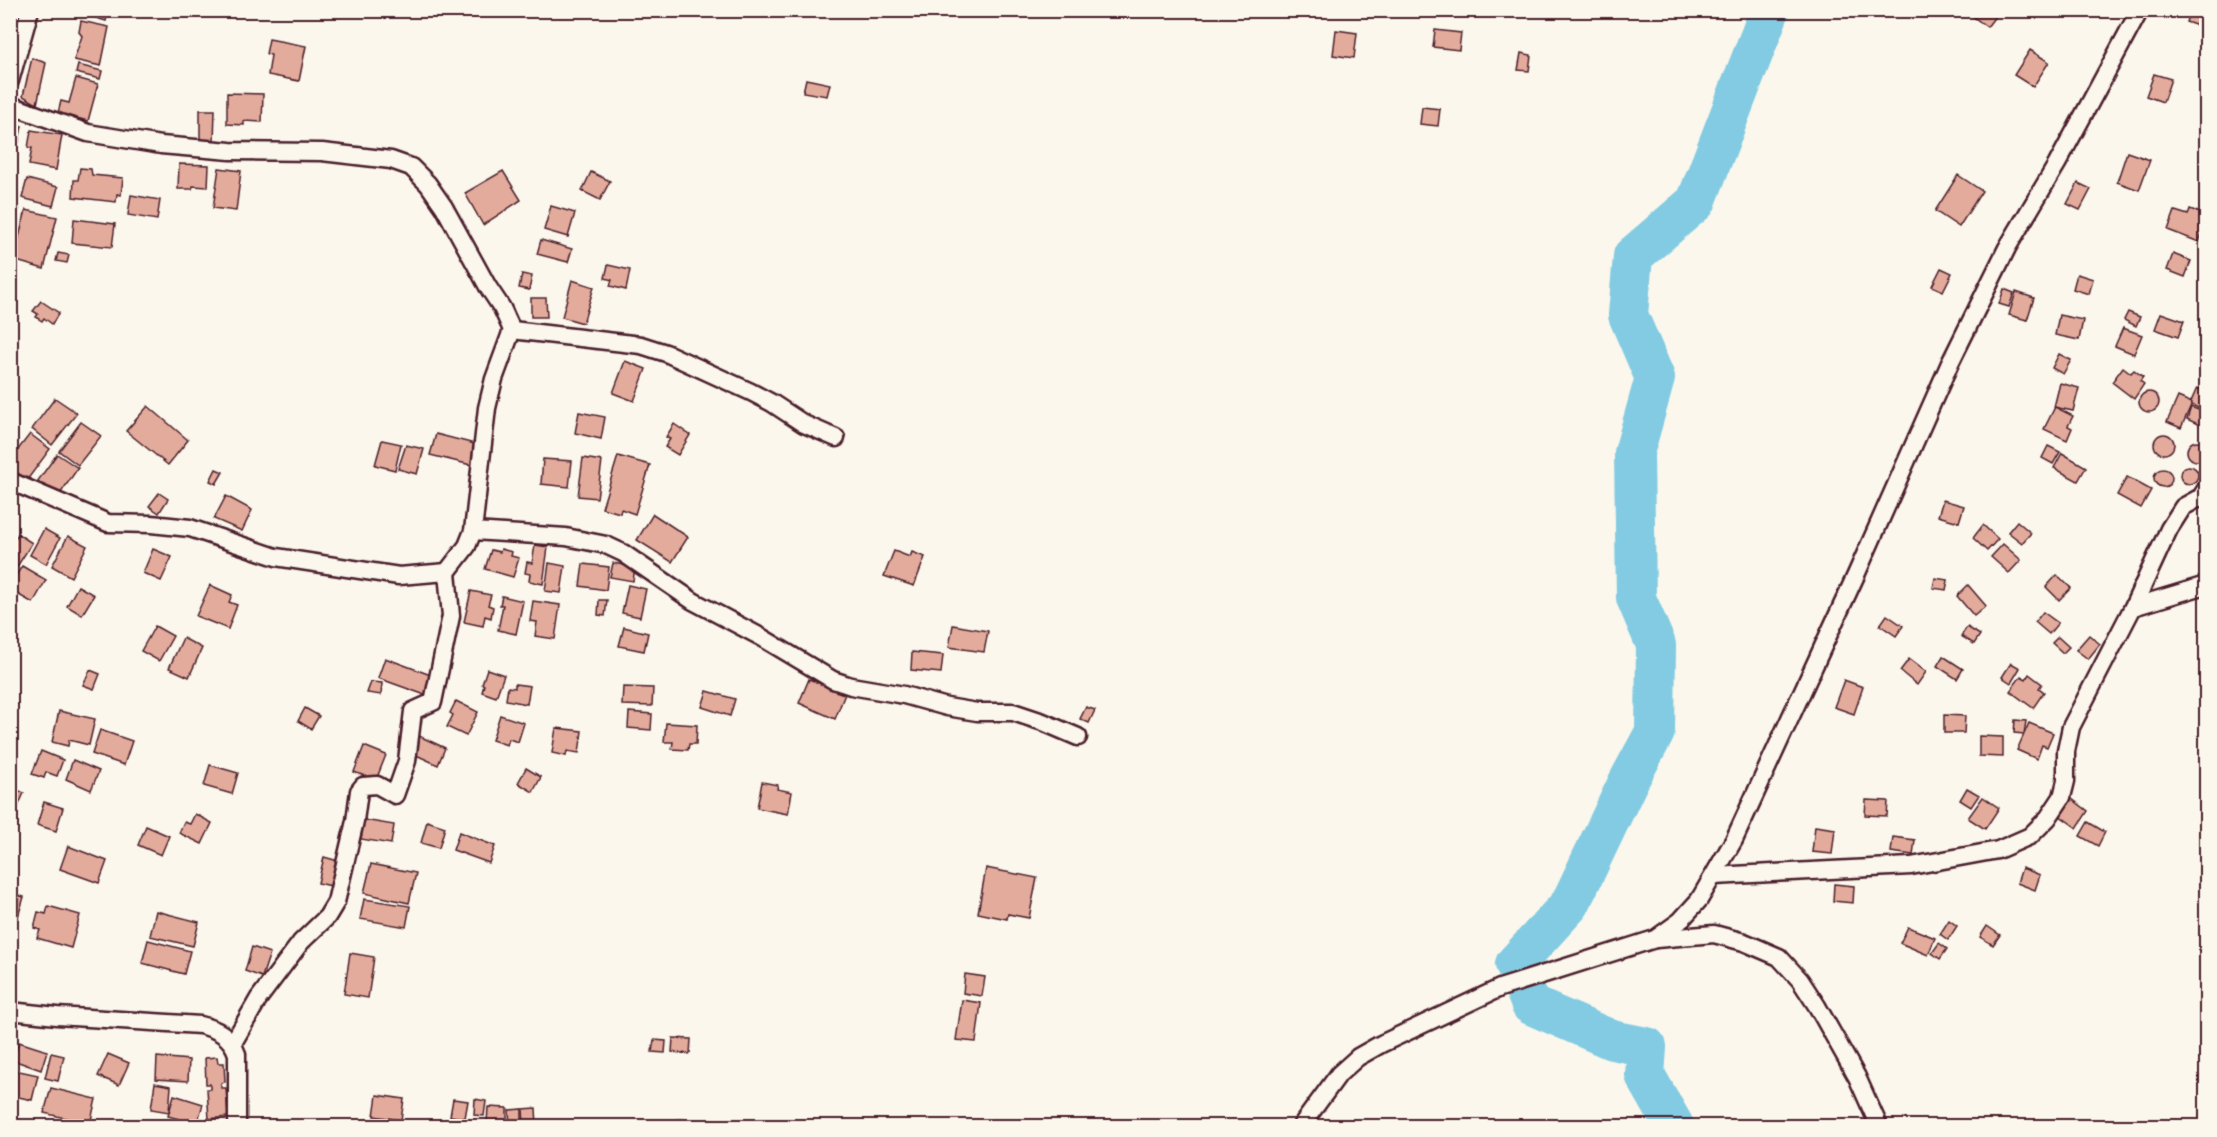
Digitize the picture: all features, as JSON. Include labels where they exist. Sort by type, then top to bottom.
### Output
[{"type":"street","points":[[10,81],[30,10]]},
{"type":"street","points":[[1655,939],[1680,921],[1699,900],[1734,840],[1950,363],[2007,249],[2057,164],[2140,10]]},
{"type":"street","points":[[10,105],[88,133],[161,145],[230,151],[322,152],[391,160],[411,167],[428,184],[444,207],[502,308],[512,330],[494,379],[487,408],[472,531],[467,546],[447,572],[451,616],[433,702],[413,711],[407,761],[395,795],[377,785],[363,786],[359,791],[355,821],[336,902],[327,917],[301,942],[259,998],[233,1043]]},
{"type":"street","points":[[512,330],[641,345],[666,353],[762,397],[804,424],[836,438]]},
{"type":"street","points":[[10,481],[108,523],[190,528],[276,557],[399,576],[447,572]]},
{"type":"street","points":[[1714,876],[1911,866],[1998,850],[2030,836],[2048,818],[2062,797],[2066,781],[2066,751],[2071,728],[2133,607],[2169,528],[2184,507],[2201,497],[2206,489]]},
{"type":"street","points":[[472,531],[566,537],[606,545],[623,553],[674,589],[833,680],[947,707],[977,712],[1013,712],[1078,737]]},
{"type":"street","points":[[2133,607],[2206,585]]},
{"type":"street","points":[[1301,1126],[1339,1074],[1359,1057],[1381,1044],[1500,988],[1655,939],[1714,934],[1744,942],[1779,957],[1800,980],[1857,1077],[1879,1126]]},
{"type":"street","points":[[10,1011],[200,1025],[212,1028],[233,1043],[237,1054],[237,1126]]},
{"type":"building","points":[[78,10],[109,10],[106,21],[77,12]]},
{"type":"building","points":[[1975,10],[2000,10],[1987,27],[1971,15]]},
{"type":"building","points":[[2190,10],[2206,10],[2204,28],[2186,22]]},
{"type":"building","points":[[81,21],[109,27],[101,66],[74,60],[82,36],[79,32]]},
{"type":"building","points":[[1336,30],[1357,33],[1354,58],[1333,55]]},
{"type":"building","points":[[1435,30],[1461,33],[1459,50],[1433,47]]},
{"type":"building","points":[[269,39],[306,46],[299,81],[268,75],[271,55],[266,54]]},
{"type":"building","points":[[2030,50],[2049,62],[2033,87],[2014,75]]},
{"type":"building","points":[[1521,53],[1531,55],[1529,71],[1518,70]]},
{"type":"building","points":[[32,58],[46,63],[37,104],[23,96]]},
{"type":"building","points":[[78,65],[102,71],[100,79],[76,73]]},
{"type":"building","points":[[2154,74],[2171,79],[2163,102],[2146,96]]},
{"type":"building","points":[[76,78],[98,84],[88,121],[58,113],[61,101],[69,103]]},
{"type":"building","points":[[806,79],[830,84],[827,96],[803,92]]},
{"type":"building","points":[[227,93],[263,94],[262,122],[244,121],[244,125],[227,124]]},
{"type":"building","points":[[1422,107],[1440,109],[1438,126],[1420,124]]},
{"type":"building","points":[[200,110],[215,110],[214,142],[200,141]]},
{"type":"building","points":[[10,124],[22,126],[18,145],[10,143]]},
{"type":"building","points":[[31,130],[62,135],[56,170],[29,165],[32,148],[28,148]]},
{"type":"building","points":[[2127,152],[2150,160],[2139,190],[2117,182]]},
{"type":"building","points":[[179,164],[209,165],[208,187],[193,186],[192,189],[178,189]]},
{"type":"building","points":[[80,168],[91,169],[92,175],[123,178],[121,195],[117,194],[116,202],[73,197],[74,180],[78,180]]},
{"type":"building","points":[[219,168],[241,171],[236,211],[213,208]]},
{"type":"building","points":[[503,171],[521,200],[483,225],[465,193]]},
{"type":"building","points":[[591,172],[610,181],[600,200],[582,191]]},
{"type":"building","points":[[1958,175],[1982,191],[1959,227],[1935,211]]},
{"type":"building","points":[[27,179],[58,187],[53,206],[22,198]]},
{"type":"building","points":[[2078,183],[2091,189],[2080,210],[2067,204]]},
{"type":"building","points":[[131,195],[160,200],[157,220],[128,215]]},
{"type":"building","points":[[10,206],[19,209],[10,231]]},
{"type":"building","points":[[551,206],[575,213],[568,237],[544,230]]},
{"type":"building","points":[[2190,209],[2206,215],[2199,242],[2168,230],[2175,211],[2188,215]]},
{"type":"building","points":[[26,210],[57,217],[44,269],[13,260]]},
{"type":"building","points":[[74,219],[115,224],[112,247],[72,243]]},
{"type":"building","points":[[541,240],[572,249],[568,262],[537,254]]},
{"type":"building","points":[[58,253],[69,255],[67,263],[56,261]]},
{"type":"building","points":[[2173,254],[2191,261],[2185,277],[2167,270]]},
{"type":"building","points":[[608,265],[630,270],[626,290],[610,286],[612,280],[605,278]]},
{"type":"building","points":[[1941,268],[1952,273],[1943,291],[1932,286]]},
{"type":"building","points":[[522,274],[532,276],[529,290],[519,288]]},
{"type":"building","points":[[2077,274],[2093,279],[2089,294],[2073,289]]},
{"type":"building","points":[[572,280],[594,287],[583,323],[562,317]]},
{"type":"building","points":[[2004,289],[2014,293],[2009,307],[1999,304]]},
{"type":"building","points":[[2016,292],[2034,298],[2027,320],[2009,315]]},
{"type":"building","points":[[531,298],[546,298],[547,317],[531,317]]},
{"type":"building","points":[[41,301],[59,313],[52,324],[44,318],[42,321],[36,317],[38,314],[33,311]]},
{"type":"building","points":[[2128,312],[2140,317],[2136,326],[2124,320]]},
{"type":"building","points":[[2161,313],[2184,321],[2178,337],[2155,329]]},
{"type":"building","points":[[2059,315],[2083,320],[2079,340],[2055,335]]},
{"type":"building","points":[[2123,328],[2142,335],[2134,354],[2115,346]]},
{"type":"building","points":[[2059,354],[2071,360],[2063,374],[2052,368]]},
{"type":"building","points":[[625,361],[646,369],[634,401],[613,393]]},
{"type":"building","points":[[2123,367],[2131,373],[2134,370],[2143,377],[2140,381],[2144,384],[2134,399],[2112,382]]},
{"type":"building","points":[[2060,383],[2079,388],[2073,411],[2054,407]]},
{"type":"building","points":[[2197,388],[2206,392],[2206,412],[2190,404]]},
{"type":"building","points":[[2145,392],[2153,392],[2159,398],[2159,406],[2153,412],[2145,412],[2139,406],[2139,398]]},
{"type":"building","points":[[2178,397],[2192,403],[2181,428],[2167,422]]},
{"type":"building","points":[[55,398],[77,413],[52,445],[32,429]]},
{"type":"building","points":[[148,406],[188,440],[168,465],[126,431]]},
{"type":"building","points":[[2055,407],[2073,416],[2068,426],[2072,428],[2067,440],[2044,429]]},
{"type":"building","points":[[2191,407],[2206,413],[2204,427],[2187,419]]},
{"type":"building","points":[[579,412],[605,417],[601,439],[575,433]]},
{"type":"building","points":[[81,422],[101,436],[78,465],[59,451]]},
{"type":"building","points":[[674,424],[690,435],[678,455],[665,447],[670,439],[666,437]]},
{"type":"building","points":[[30,434],[50,449],[27,480],[10,467],[10,460]]},
{"type":"building","points":[[436,434],[475,444],[471,465],[430,455]]},
{"type":"building","points":[[2160,434],[2168,434],[2174,440],[2174,448],[2168,454],[2160,454],[2154,448],[2154,440]]},
{"type":"building","points":[[382,440],[401,444],[395,470],[375,465]]},
{"type":"building","points":[[2197,441],[2204,444],[2207,451],[2204,458],[2197,461],[2190,458],[2187,451],[2190,444]]},
{"type":"building","points":[[406,445],[424,449],[417,474],[398,469]]},
{"type":"building","points":[[2048,446],[2060,452],[2053,464],[2042,458]]},
{"type":"building","points":[[2062,453],[2086,467],[2078,481],[2054,468]]},
{"type":"building","points":[[57,454],[78,468],[58,497],[37,482]]},
{"type":"building","points":[[618,456],[650,465],[635,514],[621,509],[620,513],[602,508]]},
{"type":"building","points":[[583,458],[602,461],[597,498],[578,496]]},
{"type":"building","points":[[543,459],[572,461],[569,487],[541,484]]},
{"type":"building","points":[[2185,466],[2193,466],[2198,471],[2196,482],[2185,484],[2180,479],[2180,471]]},
{"type":"building","points":[[216,469],[223,472],[216,484],[210,481]]},
{"type":"building","points":[[2159,469],[2167,469],[2172,474],[2170,485],[2159,487],[2154,482],[2154,474]]},
{"type":"building","points":[[2127,477],[2151,490],[2141,508],[2117,495]]},
{"type":"building","points":[[159,493],[168,499],[159,513],[149,506]]},
{"type":"building","points":[[226,496],[252,510],[242,531],[214,519]]},
{"type":"building","points":[[1943,500],[1964,506],[1959,522],[1938,516]]},
{"type":"building","points":[[653,514],[688,537],[672,562],[637,540]]},
{"type":"building","points":[[2017,521],[2031,533],[2022,543],[2008,532]]},
{"type":"building","points":[[1983,525],[1998,539],[1987,551],[1973,538]]},
{"type":"building","points":[[44,529],[60,538],[46,564],[30,555]]},
{"type":"building","points":[[18,534],[32,543],[11,576],[10,541],[13,542]]},
{"type":"building","points":[[68,536],[87,546],[71,577],[52,566]]},
{"type":"building","points":[[2003,544],[2021,560],[2009,573],[1991,557]]},
{"type":"building","points":[[535,545],[548,547],[543,584],[529,581],[530,574],[525,573],[527,562],[532,563]]},
{"type":"building","points":[[153,549],[172,557],[161,581],[143,573]]},
{"type":"building","points":[[501,549],[512,552],[511,556],[519,558],[513,577],[485,569],[491,550],[500,552]]},
{"type":"building","points":[[894,551],[910,557],[912,552],[925,557],[914,586],[884,576]]},
{"type":"building","points":[[549,563],[565,566],[561,593],[545,591]]},
{"type":"building","points":[[613,563],[635,567],[633,581],[610,577]]},
{"type":"building","points":[[583,564],[609,567],[606,590],[580,586]]},
{"type":"building","points":[[22,566],[46,580],[33,603],[10,590],[10,585]]},
{"type":"building","points":[[2057,575],[2071,588],[2059,600],[2046,587]]},
{"type":"building","points":[[1935,578],[1948,580],[1946,590],[1933,588]]},
{"type":"building","points":[[210,585],[232,595],[229,602],[237,605],[228,629],[196,616]]},
{"type":"building","points":[[628,585],[646,589],[640,617],[622,613]]},
{"type":"building","points":[[1968,585],[1986,606],[1974,616],[1957,596]]},
{"type":"building","points":[[78,586],[94,595],[82,615],[67,606]]},
{"type":"building","points":[[471,591],[491,595],[488,605],[493,607],[491,618],[485,616],[483,626],[464,622]]},
{"type":"building","points":[[502,596],[523,601],[516,634],[498,630],[503,605],[500,605]]},
{"type":"building","points":[[599,600],[607,600],[605,616],[598,615]]},
{"type":"building","points":[[533,601],[560,605],[555,639],[535,636],[537,622],[530,621]]},
{"type":"building","points":[[2043,612],[2058,623],[2049,634],[2035,622]]},
{"type":"building","points":[[1887,615],[1903,626],[1896,636],[1880,625]]},
{"type":"building","points":[[953,625],[988,631],[984,652],[949,647]]},
{"type":"building","points":[[155,626],[173,636],[159,661],[141,651]]},
{"type":"building","points":[[624,627],[648,633],[644,651],[619,646]]},
{"type":"building","points":[[1967,627],[1980,635],[1974,644],[1961,636]]},
{"type":"building","points":[[2089,635],[2100,644],[2088,659],[2076,650]]},
{"type":"building","points":[[2058,637],[2069,647],[2063,653],[2052,643]]},
{"type":"building","points":[[183,638],[202,648],[189,677],[169,668]]},
{"type":"building","points":[[912,652],[943,655],[941,673],[911,670]]},
{"type":"building","points":[[1943,656],[1963,669],[1957,679],[1937,666]]},
{"type":"building","points":[[385,658],[436,677],[428,696],[378,678]]},
{"type":"building","points":[[1909,659],[1926,672],[1917,685],[1900,671]]},
{"type":"building","points":[[2011,663],[2020,668],[2011,683],[2002,677]]},
{"type":"building","points":[[487,669],[504,675],[496,697],[482,692]]},
{"type":"building","points":[[90,670],[100,674],[94,689],[83,685]]},
{"type":"building","points":[[2029,674],[2042,684],[2039,688],[2044,692],[2033,708],[2010,691],[2021,676],[2026,679]]},
{"type":"building","points":[[809,679],[845,694],[835,719],[799,703]]},
{"type":"building","points":[[1844,680],[1863,687],[1854,714],[1834,707]]},
{"type":"building","points":[[371,682],[382,683],[381,695],[367,693]]},
{"type":"building","points":[[515,684],[530,686],[527,704],[506,700],[508,687],[515,688]]},
{"type":"building","points":[[623,687],[653,688],[652,706],[622,705]]},
{"type":"building","points":[[707,691],[735,699],[730,716],[702,707]]},
{"type":"building","points":[[456,701],[478,712],[466,736],[447,727]]},
{"type":"building","points":[[1086,707],[1095,710],[1089,723],[1080,719]]},
{"type":"building","points":[[305,708],[319,716],[311,729],[298,721]]},
{"type":"building","points":[[59,711],[95,719],[89,745],[69,740],[68,746],[52,742]]},
{"type":"building","points":[[629,712],[652,714],[651,730],[628,728]]},
{"type":"building","points":[[500,715],[524,723],[518,742],[509,739],[507,745],[492,740]]},
{"type":"building","points":[[1944,715],[1965,716],[1964,733],[1944,733]]},
{"type":"building","points":[[2015,720],[2026,721],[2024,734],[2014,733]]},
{"type":"building","points":[[666,723],[697,725],[696,744],[689,744],[688,750],[672,749],[673,742],[664,742]]},
{"type":"building","points":[[2029,723],[2053,733],[2047,747],[2042,745],[2037,759],[2017,750]]},
{"type":"building","points":[[556,728],[582,731],[579,753],[567,751],[566,756],[552,753]]},
{"type":"building","points":[[100,730],[132,741],[124,765],[92,754]]},
{"type":"building","points":[[417,735],[445,748],[438,765],[414,754]]},
{"type":"building","points":[[1979,736],[2003,737],[2003,757],[1979,756]]},
{"type":"building","points":[[364,746],[386,755],[376,780],[354,772]]},
{"type":"building","points":[[41,751],[63,760],[57,776],[46,772],[44,778],[32,774]]},
{"type":"building","points":[[73,760],[99,771],[91,790],[66,779]]},
{"type":"building","points":[[210,765],[238,773],[232,794],[204,786]]},
{"type":"building","points":[[526,768],[541,777],[533,792],[518,783]]},
{"type":"building","points":[[762,782],[778,785],[777,789],[792,792],[788,814],[757,808]]},
{"type":"building","points":[[10,787],[24,793],[13,818],[10,817]]},
{"type":"building","points":[[1967,788],[1979,795],[1971,807],[1960,800]]},
{"type":"building","points":[[2068,796],[2088,811],[2077,828],[2056,813]]},
{"type":"building","points":[[1983,797],[1999,808],[1985,829],[1968,818]]},
{"type":"building","points":[[1866,800],[1888,801],[1887,816],[1865,815]]},
{"type":"building","points":[[44,802],[63,808],[56,831],[37,825]]},
{"type":"building","points":[[195,814],[212,823],[202,844],[179,833],[184,822],[190,824]]},
{"type":"building","points":[[364,820],[394,825],[391,844],[361,839]]},
{"type":"building","points":[[427,821],[445,827],[439,848],[421,843]]},
{"type":"building","points":[[2088,822],[2105,832],[2098,846],[2080,836]]},
{"type":"building","points":[[146,826],[169,836],[161,855],[138,845]]},
{"type":"building","points":[[1815,826],[1835,829],[1832,854],[1812,852]]},
{"type":"building","points":[[459,832],[495,846],[489,863],[453,850]]},
{"type":"building","points":[[1893,837],[1915,840],[1913,855],[1891,852]]},
{"type":"building","points":[[68,846],[107,861],[99,883],[60,869]]},
{"type":"building","points":[[324,857],[342,862],[336,887],[318,883]]},
{"type":"building","points":[[371,864],[416,873],[409,903],[364,893]]},
{"type":"building","points":[[986,868],[1037,878],[1029,918],[1008,914],[1007,919],[978,913]]},
{"type":"building","points":[[2022,868],[2040,875],[2035,890],[2017,883]]},
{"type":"building","points":[[1834,884],[1854,886],[1853,903],[1833,901]]},
{"type":"building","points":[[10,893],[24,897],[13,933],[10,932]]},
{"type":"building","points":[[364,899],[410,906],[406,927],[360,919]]},
{"type":"building","points":[[48,906],[80,915],[71,948],[37,938],[40,930],[34,928],[38,912],[46,914]]},
{"type":"building","points":[[156,911],[199,922],[193,946],[150,936]]},
{"type":"building","points":[[1949,920],[1957,926],[1948,940],[1940,934]]},
{"type":"building","points":[[1987,926],[2000,935],[1993,945],[1980,937]]},
{"type":"building","points":[[1908,927],[1935,938],[1928,955],[1900,943]]},
{"type":"building","points":[[148,940],[190,951],[184,974],[142,963]]},
{"type":"building","points":[[1939,943],[1947,949],[1940,959],[1932,953]]},
{"type":"building","points":[[252,947],[270,953],[262,977],[245,971]]},
{"type":"building","points":[[350,953],[374,957],[368,998],[344,994]]},
{"type":"building","points":[[965,974],[985,977],[982,996],[963,993]]},
{"type":"building","points":[[962,1000],[981,1003],[976,1042],[956,1040]]},
{"type":"building","points":[[673,1038],[691,1039],[690,1054],[672,1052]]},
{"type":"building","points":[[654,1040],[666,1041],[665,1053],[652,1052]]},
{"type":"building","points":[[19,1042],[47,1051],[41,1070],[13,1060]]},
{"type":"building","points":[[51,1053],[64,1056],[58,1081],[45,1078]]},
{"type":"building","points":[[108,1054],[129,1063],[119,1085],[98,1076]]},
{"type":"building","points":[[157,1057],[189,1060],[188,1081],[156,1079]]},
{"type":"building","points":[[217,1057],[218,1063],[224,1063],[225,1082],[221,1083],[221,1088],[226,1088],[228,1117],[209,1119],[207,1089],[210,1089],[210,1084],[206,1084],[205,1058]]},
{"type":"building","points":[[10,1069],[38,1075],[32,1100],[10,1095]]},
{"type":"building","points":[[155,1083],[171,1086],[169,1112],[151,1109]]},
{"type":"building","points":[[51,1088],[96,1099],[90,1124],[44,1113]]},
{"type":"building","points":[[174,1095],[203,1104],[197,1124],[168,1116]]},
{"type":"building","points":[[377,1095],[404,1099],[401,1120],[374,1116]]},
{"type":"building","points":[[453,1099],[468,1101],[465,1118],[450,1116]]},
{"type":"building","points":[[475,1099],[486,1101],[484,1116],[474,1115]]},
{"type":"building","points":[[488,1107],[507,1108],[507,1124],[487,1123]]},
{"type":"building","points":[[536,1108],[537,1126],[524,1126],[523,1109]]},
{"type":"building","points":[[522,1109],[522,1126],[510,1126],[509,1110]]},
{"type":"building","points":[[450,1118],[466,1122],[465,1126],[448,1126]]},
{"type":"building","points":[[682,1119],[683,1126],[649,1126],[649,1122]]},
{"type":"waterway","points":[[1674,1126],[1645,1075],[1647,1047],[1612,1040],[1531,1005],[1515,964],[1570,904],[1628,782],[1655,732],[1656,645],[1636,598],[1634,453],[1655,378],[1628,315],[1633,256],[1696,202],[1770,10]]}]
